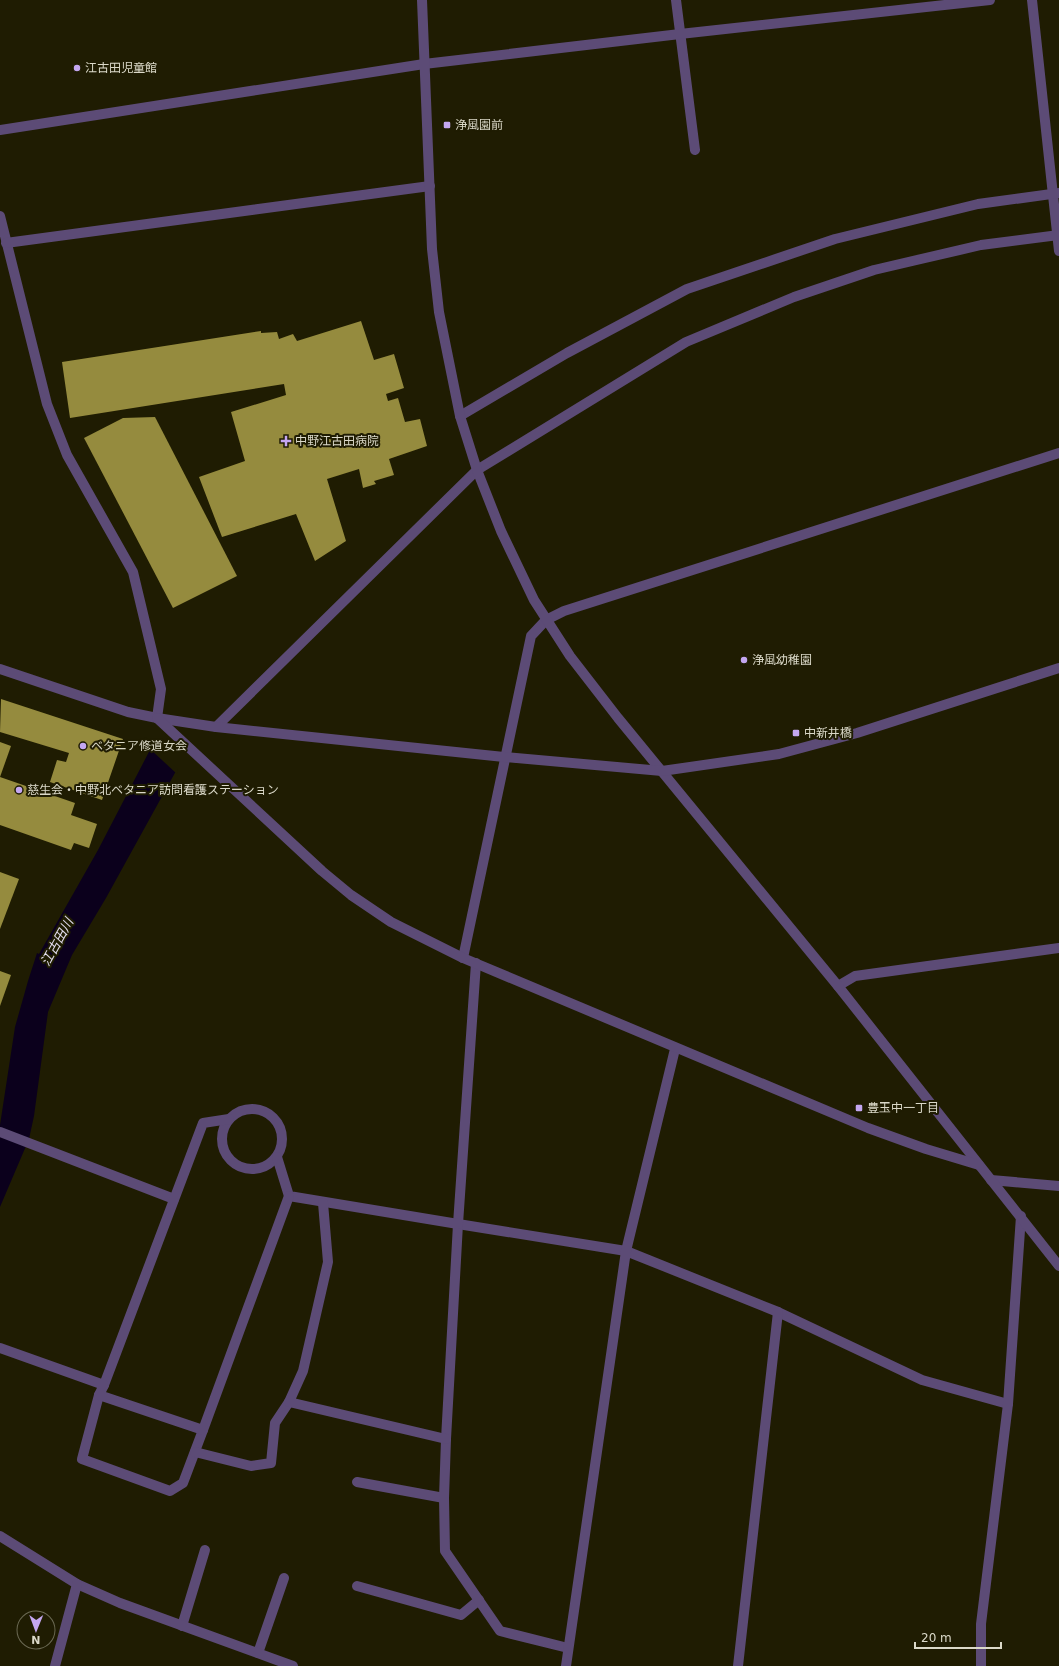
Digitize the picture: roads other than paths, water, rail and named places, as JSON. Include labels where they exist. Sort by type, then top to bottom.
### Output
[{"type":"street","points":[[422,0],[432,249],[439,312],[460,416],[477,470],[501,531],[534,600],[570,656],[618,718],[838,986],[1059,1266]]},
{"type":"street","points":[[676,0],[695,150]]},
{"type":"street","points":[[0,130],[424,64],[990,0]]},
{"type":"street","points":[[1032,0],[1056,193],[1059,251]]},
{"type":"street","points":[[3,242],[430,186]]},
{"type":"street","points":[[460,416],[567,353],[687,289],[835,239],[978,204],[1056,193]]},
{"type":"street","points":[[0,216],[3,242],[47,404],[67,455],[134,572],[161,689],[161,721],[322,871],[350,895],[391,922],[463,958],[675,1049],[868,1128],[926,1149],[979,1165]]},
{"type":"street","points":[[216,727],[477,470],[686,342],[794,297],[874,270],[981,246],[1058,235]]},
{"type":"street","points":[[463,958],[530,636],[546,620],[572,609],[1059,453]]},
{"type":"street","points":[[0,669],[128,712],[161,721],[504,757],[662,771],[779,754],[857,733],[1059,668]]},
{"type":"street","points":[[838,986],[855,976],[1059,948]]},
{"type":"street","points":[[476,963],[458,1224],[446,1439],[444,1498],[445,1550],[500,1631],[568,1648]]},
{"type":"street","points":[[566,1666],[626,1251],[675,1049]]},
{"type":"street","points":[[247,1109],[257,1109],[271,1115],[281,1128],[283,1138],[277,1157],[270,1164],[251,1170],[242,1168],[233,1163],[226,1156],[222,1147],[224,1127],[229,1119],[237,1112],[247,1109]]},
{"type":"street","points":[[229,1119],[203,1123],[99,1395],[82,1459],[170,1491],[183,1483],[289,1196],[277,1157]]},
{"type":"street","points":[[0,1132],[174,1198]]},
{"type":"street","points":[[991,1180],[1059,1186]]},
{"type":"street","points":[[289,1196],[626,1251],[778,1312],[922,1380],[1008,1404]]},
{"type":"street","points":[[195,1452],[251,1466],[271,1463],[275,1423],[289,1402],[303,1371],[328,1262],[323,1202]]},
{"type":"street","points":[[981,1666],[981,1624],[1008,1404],[1021,1216]]},
{"type":"street","points":[[738,1666],[778,1312]]},
{"type":"street","points":[[0,1348],[104,1385]]},
{"type":"street","points":[[99,1395],[203,1430]]},
{"type":"street","points":[[289,1402],[446,1439]]},
{"type":"street","points":[[357,1482],[444,1498]]},
{"type":"street","points":[[0,1536],[77,1584],[120,1603],[293,1666]]},
{"type":"street","points":[[182,1626],[206,1550]]},
{"type":"street","points":[[258,1653],[284,1578]]},
{"type":"street","points":[[55,1666],[77,1584]]},
{"type":"street","points":[[357,1586],[461,1615],[479,1600]]},
{"type":"water","name":"江古田川","points":[[152,746],[176,771],[106,898],[72,955],[48,1012],[34,1116],[29,1139],[0,1207],[0,1125],[15,1027],[37,953],[39,954],[98,850]]},
{"type":"place","name":"江古田児童館","points":[[77,68]]},
{"type":"place","name":"浄風園前","points":[[447,125]]},
{"type":"place","name":"中野江古田病院","points":[[286,441]]},
{"type":"place","name":"浄風幼稚園","points":[[744,660]]},
{"type":"place","name":"中新井橋","points":[[796,733]]},
{"type":"place","name":"ベタニア修道女会","points":[[83,746]]},
{"type":"place","name":"慈生会・中野北ベタニア訪問看護ステーション","points":[[19,790]]},
{"type":"place","name":"豊玉中一丁目","points":[[859,1108]]}]
